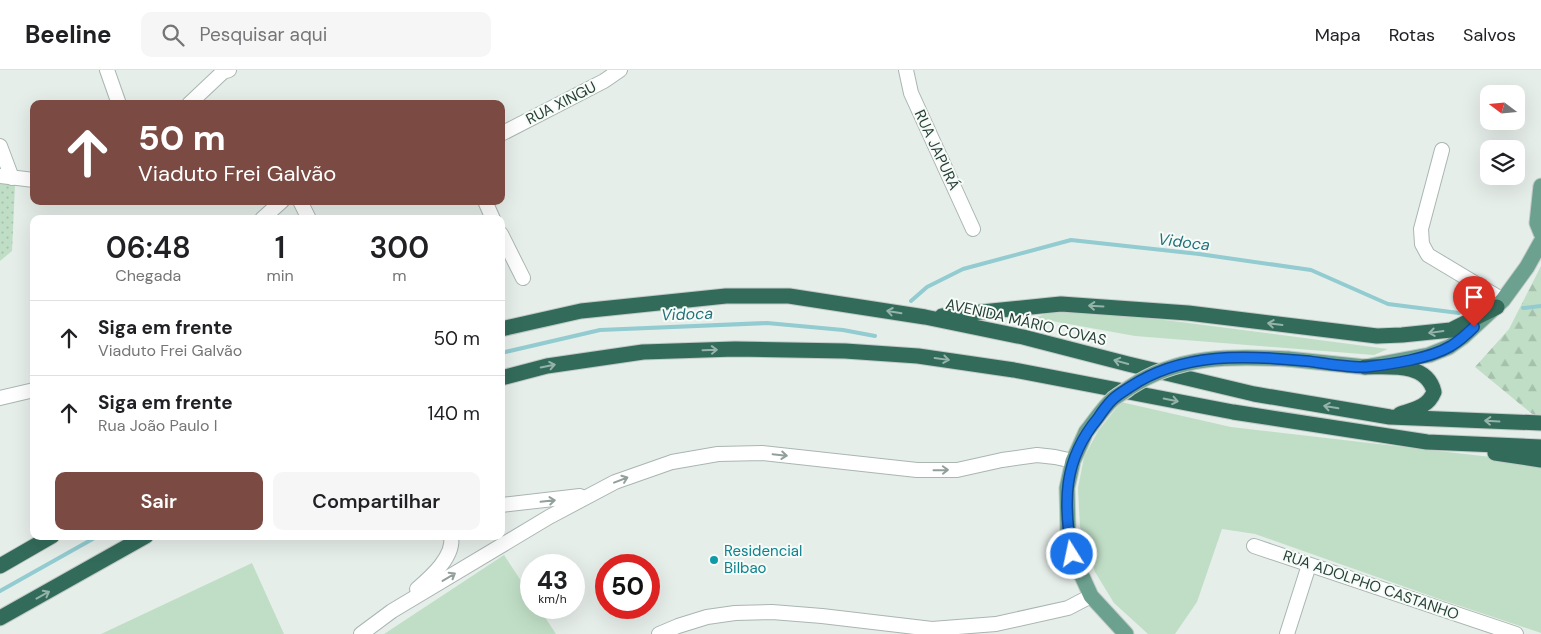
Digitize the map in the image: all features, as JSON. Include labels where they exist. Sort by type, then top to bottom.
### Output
[{"type":"highway","name":"AVENIDA MÁRIO COVAS","points":[[505,328],[581,311],[726,296],[790,296],[925,317],[1022,336],[1254,394],[1390,417],[1541,423]]},
{"type":"highway","points":[[925,317],[1061,304],[1188,313],[1378,336],[1402,336],[1451,330],[1500,304]]},
{"type":"highway","points":[[505,377],[547,366],[643,352],[734,349],[846,351],[918,356],[1014,370],[1233,412],[1541,460]]},
{"type":"highway","points":[[1365,367],[1412,370],[1424,375],[1432,384],[1434,392],[1431,399],[1425,405],[1390,417]]},
{"type":"highway","points":[[1427,442],[1541,447]]},
{"type":"highway","points":[[0,566],[45,540]]},
{"type":"highway","points":[[0,618],[139,540]]},
{"type":"main road","points":[[1541,186],[1536,223],[1541,233]]},
{"type":"main road","points":[[1126,634],[1091,596],[1072,554],[1068,530],[1067,488],[1073,461],[1086,432],[1112,399],[1157,371],[1177,364],[1202,360],[1244,357],[1288,359],[1365,367],[1429,355],[1449,347],[1463,337],[1500,304],[1541,242]]},
{"type":"street","points":[[107,70],[118,100]]},
{"type":"street","points":[[194,100],[223,72],[229,70]]},
{"type":"street","name":"RUA XINGU","points":[[505,132],[604,81],[620,70]]},
{"type":"street","name":"RUA JAPURÁ","points":[[906,70],[911,93],[973,229]]},
{"type":"street","points":[[0,146],[6,177],[30,180]]},
{"type":"street","points":[[1442,150],[1422,229],[1422,244],[1428,255],[1500,304]]},
{"type":"street","points":[[266,215],[278,205]]},
{"type":"street","points":[[505,242],[523,278]]},
{"type":"street","points":[[0,398],[30,391]]},
{"type":"street","points":[[392,611],[549,517],[615,482],[672,462],[718,454],[762,453],[916,470],[956,470],[1037,455],[1055,456],[1073,461]]},
{"type":"street","points":[[505,505],[594,494]]},
{"type":"street","points":[[505,498],[521,504]]},
{"type":"street","points":[[361,634],[392,611],[430,578],[448,554],[452,540]]},
{"type":"street","name":"RUA ADOLPHO CASTANHO","points":[[1254,546],[1516,634]]},
{"type":"street","points":[[1287,634],[1309,565]]},
{"type":"street","points":[[658,634],[707,617],[734,613],[772,612],[822,616],[932,630],[996,624],[1068,608],[1091,596]]},
{"type":"green space","points":[[0,182],[15,185],[12,251],[0,261]]},
{"type":"green space","points":[[1541,266],[1541,418],[1537,418],[1475,367],[1509,329]]},
{"type":"green space","points":[[1058,308],[1388,349],[1374,355],[1135,336],[1035,318]]},
{"type":"green space","points":[[1121,402],[1231,427],[1541,464],[1541,633],[1255,534],[1222,529],[1197,602],[1175,634],[1148,634],[1114,603],[1095,572],[1080,527],[1078,488],[1084,457],[1098,431]]},
{"type":"green space","points":[[504,555],[520,579],[520,619],[546,619],[556,634],[384,634]]},
{"type":"green space","points":[[252,563],[284,634],[101,634]]},
{"type":"waterway","name":"Vidoca","points":[[911,301],[927,287],[963,269],[1071,240],[1199,254],[1311,270],[1388,304],[1459,313]]},
{"type":"waterway","points":[[1523,308],[1541,306]]},
{"type":"waterway","name":"Vidoca","points":[[505,352],[600,330],[767,323],[843,330],[875,336]]},
{"type":"waterway","name":"Vidoca","points":[[0,591],[91,540]]},
{"type":"place","name":"Residencial Bilbao","points":[[714,560]]},
{"type":"route","points":[[1072,554],[1068,530],[1067,488],[1073,461],[1086,432],[1112,399],[1157,371],[1177,364],[1244,357],[1288,359],[1365,367],[1429,355],[1449,347],[1474,327]]}]
